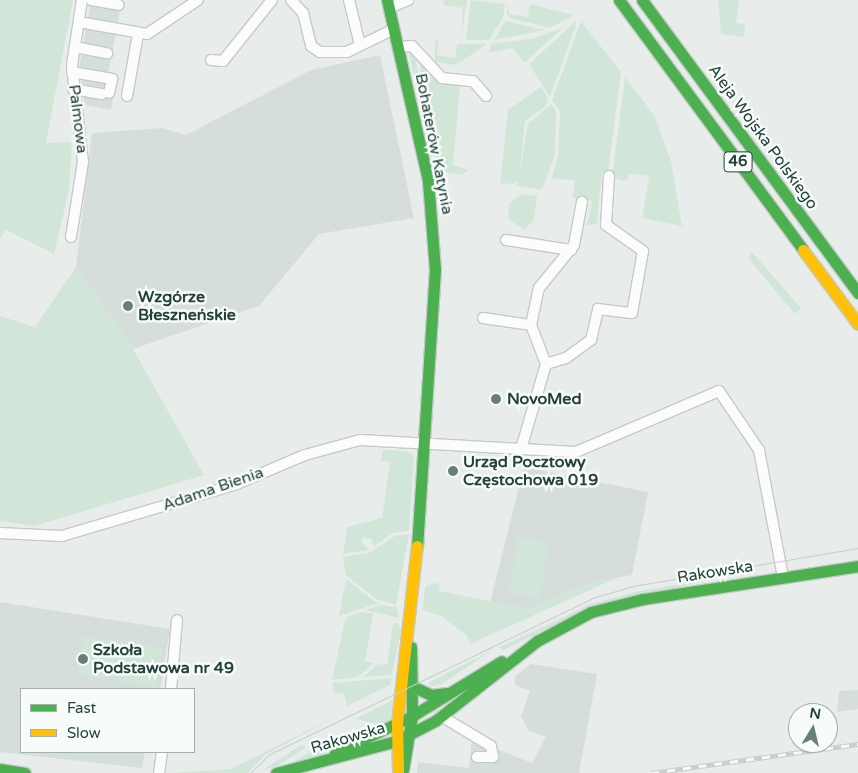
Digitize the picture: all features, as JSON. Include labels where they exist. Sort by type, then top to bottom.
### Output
[{"type":"street","name":"Palmowa","points":[[72,237],[83,136],[73,89],[72,72],[82,0]]},
{"type":"street","points":[[91,0],[119,5]]},
{"type":"street","points":[[79,22],[138,34],[147,34],[198,0]]},
{"type":"street","points":[[211,60],[224,61],[272,0]]},
{"type":"street","points":[[291,0],[303,13],[311,46],[320,52],[333,55],[394,30]]},
{"type":"street","points":[[349,0],[360,45]]},
{"type":"street","points":[[388,4],[408,0]]},
{"type":"street","name":"Aleja Wojska Polskiego","points":[[619,0],[858,324]]},
{"type":"street","name":"Aleja Wojska Polskiego","points":[[642,0],[858,293]]},
{"type":"street","name":"Bohaterów Katynia","points":[[388,4],[433,221],[435,269],[410,621],[397,723],[398,773]]},
{"type":"street","points":[[127,96],[138,34]]},
{"type":"street","points":[[75,46],[107,53]]},
{"type":"street","points":[[398,46],[412,46],[442,78],[473,81],[486,96]]},
{"type":"street","points":[[72,72],[112,79],[106,94],[73,89]]},
{"type":"street","points":[[546,364],[566,358],[591,340],[598,309],[632,313],[643,251],[606,225],[609,176]]},
{"type":"street","points":[[520,449],[546,364],[531,325],[539,288],[571,250],[582,202]]},
{"type":"street","points":[[506,240],[571,250]]},
{"type":"street","points":[[483,318],[531,325]]},
{"type":"street","points":[[424,444],[576,452],[719,391],[760,450],[783,578]]},
{"type":"street","name":"Adama Bienia","points":[[0,533],[62,536],[236,484],[337,444],[360,440],[424,444]]},
{"type":"street","name":"Rakowska","points":[[308,766],[412,716],[517,655],[563,625],[607,607],[858,566]]},
{"type":"street","points":[[171,688],[177,620]]},
{"type":"street","name":"Bohaterów Katynia","points":[[403,773],[410,734],[414,687],[410,621]]},
{"type":"street","name":"Rakowska","points":[[308,766],[361,752],[396,741],[410,734],[441,716],[517,655]]},
{"type":"street","points":[[414,687],[431,695],[453,691]]},
{"type":"street","points":[[441,716],[491,746],[493,757],[477,757]]},
{"type":"street","points":[[361,752],[386,758],[398,773]]},
{"type":"street","points":[[159,773],[162,753]]},
{"type":"street","points":[[276,773],[308,766]]},
{"type":"street","points":[[0,769],[25,773]]},
{"type":"shaded area","points":[[91,0],[122,0],[108,75],[116,77],[111,110],[85,105],[79,69]]},
{"type":"shaded area","points":[[380,55],[414,218],[319,234],[259,306],[133,349],[76,267],[92,133],[162,128],[186,135],[311,70]]},
{"type":"shaded area","points":[[524,467],[648,492],[632,575],[593,582],[530,609],[490,603]]},
{"type":"shaded area","name":"Szkoła Podstawowa nr 49","points":[[0,602],[170,629],[160,688],[20,688],[20,753],[145,753],[142,768],[0,752]]},
{"type":"shaded area","points":[[531,664],[597,674],[579,773],[417,773],[418,762],[469,768],[472,739],[532,763],[546,737],[529,731],[521,716],[530,691],[515,685],[515,676]]},
{"type":"shaded area","points":[[858,690],[858,709],[838,712],[839,691]]},
{"type":"green space","points":[[0,0],[73,0],[46,143],[72,142],[69,190],[54,254],[6,230],[0,239]]},
{"type":"green space","points":[[444,0],[467,0],[461,39],[463,8],[443,5]]},
{"type":"green space","points":[[471,0],[505,4],[503,17],[489,40],[466,40]]},
{"type":"green space","points":[[508,0],[509,14],[527,17],[530,4],[574,15],[550,28],[510,18],[507,13]]},
{"type":"green space","points":[[718,0],[739,0],[736,23],[745,24],[744,37],[721,34]]},
{"type":"green space","points":[[505,21],[545,30],[494,40]]},
{"type":"green space","points":[[576,21],[576,25],[550,97],[529,64]]},
{"type":"green space","points":[[581,21],[621,72],[608,173],[602,172],[597,223],[587,226],[592,201],[573,198],[575,181],[552,178],[558,155],[560,111],[552,100]]},
{"type":"green space","points":[[563,28],[524,63],[513,48],[488,53],[492,44],[534,38]]},
{"type":"green space","points":[[435,39],[439,40],[437,55],[455,58],[457,44],[487,44],[456,65],[435,62]]},
{"type":"green space","points":[[408,48],[414,53],[423,95],[432,163]]},
{"type":"green space","points":[[420,64],[439,81],[460,85],[453,165],[468,170],[462,175],[437,171]]},
{"type":"green space","points":[[625,77],[654,115],[671,161],[682,226],[642,218],[649,176],[629,173],[627,181],[612,178]]},
{"type":"green space","points":[[541,87],[548,99],[546,106],[525,121],[519,179],[513,184],[500,183],[508,110]]},
{"type":"green space","points":[[551,104],[556,112],[555,155],[542,190],[517,186],[528,124]]},
{"type":"green space","points":[[522,194],[537,196],[534,220],[524,230],[508,219],[509,204]]},
{"type":"green space","points":[[752,252],[801,308],[795,314],[748,258]]},
{"type":"green space","points":[[76,267],[133,349],[204,475],[34,526],[0,521],[0,316],[35,327]]},
{"type":"green space","points":[[383,450],[407,451],[414,456],[409,531],[393,533],[373,547],[372,539],[363,537],[361,542],[369,550],[343,554],[347,527],[382,518],[390,462],[381,461]]},
{"type":"green space","points":[[409,534],[396,605],[376,599],[346,575],[343,557],[369,553],[395,536]]},
{"type":"green space","points":[[518,537],[549,542],[540,598],[509,593]]},
{"type":"green space","points":[[619,577],[470,644],[467,636],[441,616],[423,610],[425,587],[435,583],[440,584],[439,591],[530,609],[593,582]]},
{"type":"green space","points":[[346,579],[373,600],[379,603],[339,616]]},
{"type":"green space","points":[[713,579],[582,611],[502,651],[500,647],[588,605],[638,591]]},
{"type":"green space","points":[[381,605],[396,607],[399,618],[365,610]]},
{"type":"green space","points":[[361,612],[373,613],[365,661],[374,663],[358,677],[332,680],[344,624],[347,617]]},
{"type":"green space","points":[[393,623],[399,624],[401,631],[392,675],[363,677],[378,664],[387,665]]},
{"type":"green space","points":[[83,636],[162,649],[156,687],[77,675]]},
{"type":"green space","points":[[494,649],[442,684],[430,687],[428,683]]},
{"type":"green space","points":[[392,678],[390,685],[347,706],[344,693],[334,694],[332,683]]},
{"type":"green space","points":[[397,698],[394,716],[383,725],[355,719]]},
{"type":"green space","points":[[343,713],[265,755],[248,773],[172,773],[231,769]]},
{"type":"green space","points":[[352,739],[312,759],[292,763],[319,746]]},
{"type":"green space","points":[[303,744],[305,748],[279,765],[261,771]]},
{"type":"tram line","points":[[250,773],[270,754],[592,598],[633,586],[858,548]]},
{"type":"railway","points":[[651,773],[858,744]]},
{"type":"traffic: fast","points":[[387,0],[428,181],[435,269],[417,546]]},
{"type":"traffic: fast","points":[[619,0],[803,250]]},
{"type":"traffic: fast","points":[[642,0],[858,293]]},
{"type":"traffic: fast","points":[[276,773],[396,741],[435,721],[537,641],[591,612],[643,599],[858,566]]},
{"type":"traffic: fast","points":[[403,770],[412,716],[411,647]]},
{"type":"traffic: fast","points":[[335,753],[412,716],[502,661]]},
{"type":"traffic: fast","points":[[414,687],[431,695],[447,693]]},
{"type":"traffic: fast","points":[[0,769],[25,773]]},
{"type":"traffic: slow","points":[[803,250],[858,324]]},
{"type":"traffic: slow","points":[[398,773],[397,723],[417,546]]},
{"type":"place","name":"Wzgórze Błeszneńskie","points":[[128,306]]},
{"type":"place","name":"NovoMed","points":[[496,399]]},
{"type":"place","name":"Urząd Pocztowy Częstochowa 019","points":[[453,471]]},
{"type":"place","name":"Szkoła Podstawowa nr 49","points":[[83,659]]}]
